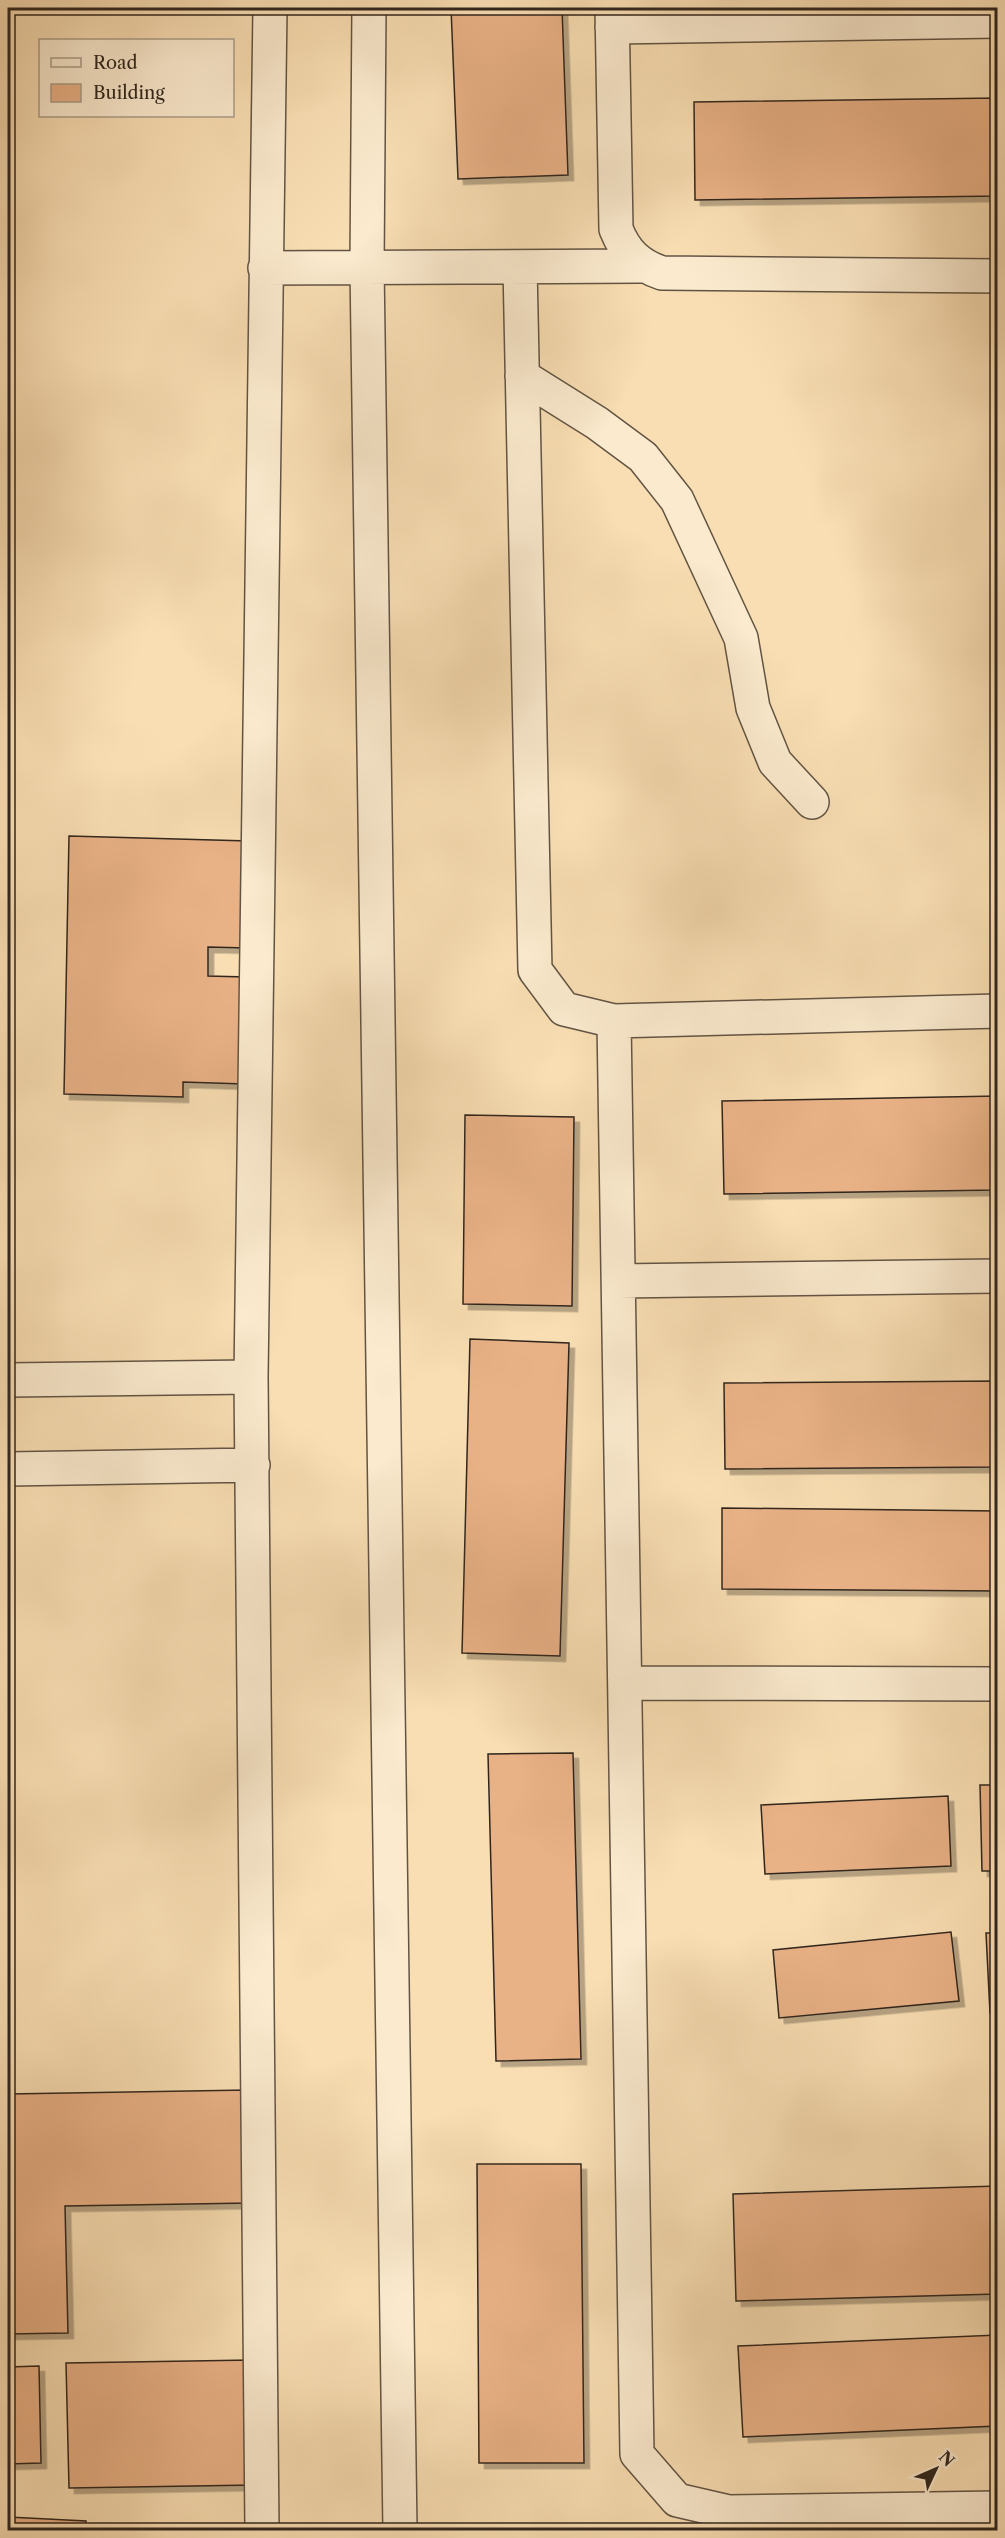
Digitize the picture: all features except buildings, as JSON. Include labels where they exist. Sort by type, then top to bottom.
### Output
[{"type":"street","points":[[262,2530],[251,1377],[270,8]]},
{"type":"street","points":[[369,8],[367,267],[400,2530]]},
{"type":"street","points":[[641,266],[621,242],[616,228],[612,17],[998,21]]},
{"type":"street","points":[[265,268],[641,266],[662,273],[998,276]]},
{"type":"street","points":[[520,267],[536,970],[564,1009],[614,1021],[998,1011]]},
{"type":"street","points":[[522,376],[597,423],[644,457],[677,500],[741,638],[753,708],[775,762],[812,802]]},
{"type":"street","points":[[614,1021],[637,2454],[677,2500],[729,2512],[998,2508]]},
{"type":"street","points":[[619,1281],[998,1276]]},
{"type":"street","points":[[8,1380],[251,1377]]},
{"type":"street","points":[[8,1469],[253,1465]]},
{"type":"street","points":[[625,1683],[998,1684]]}]
